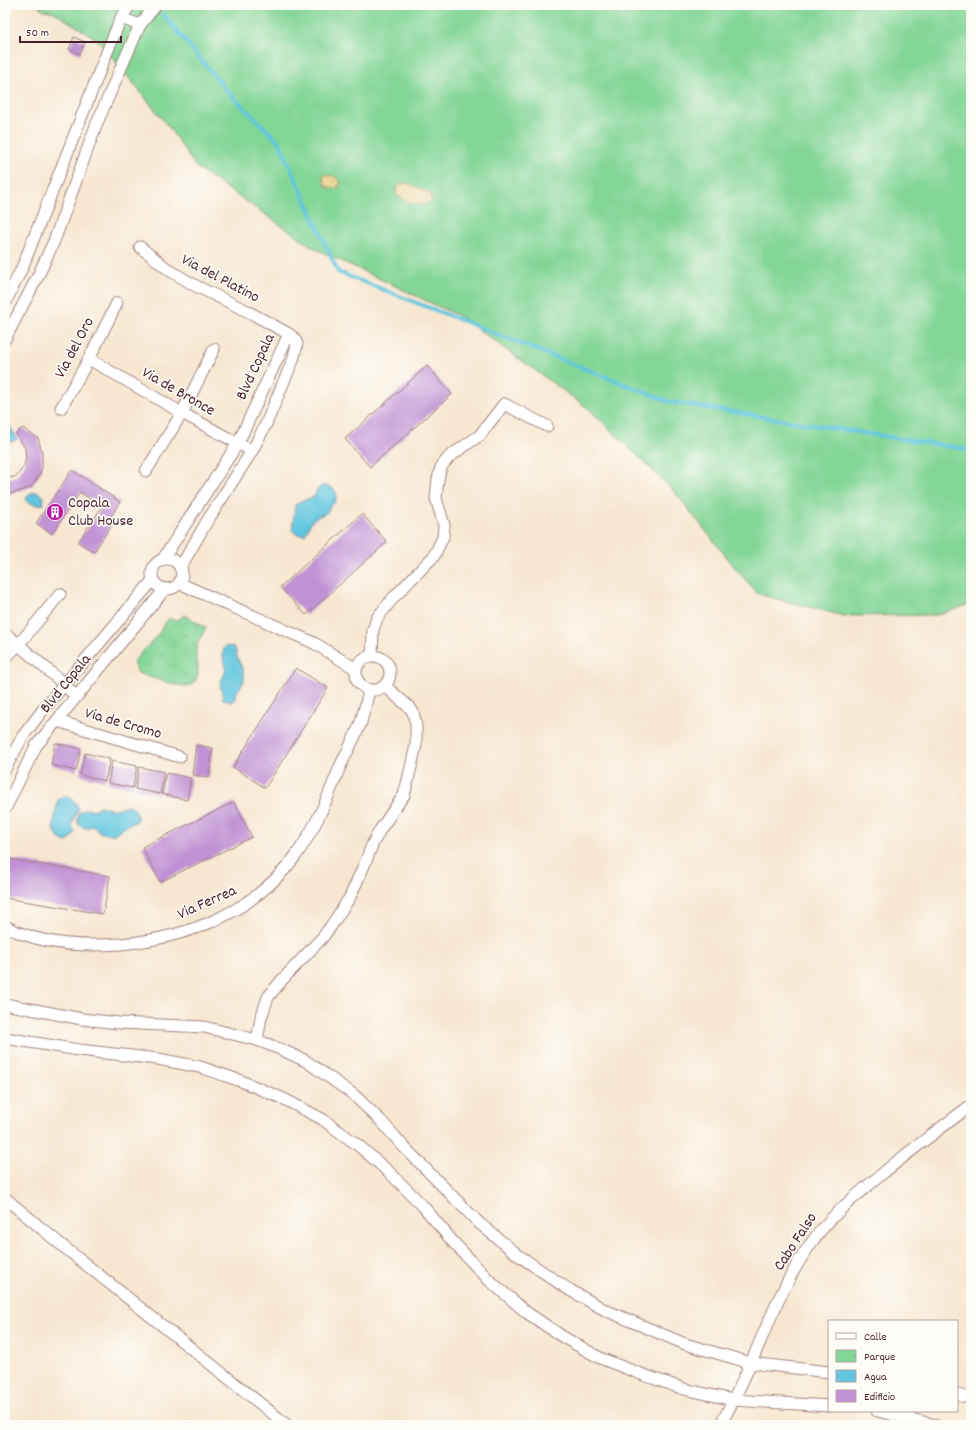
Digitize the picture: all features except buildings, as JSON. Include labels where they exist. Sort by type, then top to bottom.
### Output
[{"type":"street","points":[[5,303],[22,268],[82,113],[121,18],[130,5]]},
{"type":"street","points":[[5,339],[38,276],[54,241],[97,123],[140,25],[156,5]]},
{"type":"street","points":[[121,18],[140,25]]},
{"type":"street","name":"Via del Platino","points":[[140,247],[169,270],[194,285],[289,334]]},
{"type":"street","name":"Via del Oro","points":[[61,408],[89,359],[117,303]]},
{"type":"street","name":"Blvd Copala","points":[[5,769],[8,754],[42,711],[153,580],[152,575],[154,565],[163,559],[238,444],[289,334],[296,341],[297,349],[266,424],[252,451],[206,523],[180,568],[181,578],[179,583],[175,587],[165,589],[36,746],[5,809]]},
{"type":"street","points":[[146,471],[182,413],[214,349]]},
{"type":"street","name":"Via de Bronce","points":[[89,359],[182,413],[252,451]]},
{"type":"street","points":[[372,655],[373,630],[377,618],[394,597],[434,556],[443,537],[444,525],[436,498],[441,466],[449,457],[480,435],[504,404],[547,426]]},
{"type":"street","points":[[163,559],[173,561],[180,568]]},
{"type":"street","points":[[153,580],[156,584],[165,589]]},
{"type":"street","points":[[179,583],[314,643],[356,669]]},
{"type":"street","points":[[5,658],[19,644],[60,594]]},
{"type":"street","points":[[5,633],[65,684],[76,696]]},
{"type":"street","points":[[372,655],[383,658],[390,666],[391,671],[391,677],[385,686],[375,690],[370,690],[360,684],[357,679],[356,669],[362,659],[372,655]]},
{"type":"street","points":[[257,1040],[261,1018],[268,997],[322,938],[331,926],[350,897],[380,830],[404,795],[416,745],[416,725],[413,712],[410,708],[385,686]]},
{"type":"street","name":"Via Ferrea","points":[[5,926],[38,939],[58,943],[80,946],[112,945],[139,942],[168,936],[220,918],[244,905],[260,894],[279,876],[295,857],[307,839],[321,813],[360,723],[370,690]]},
{"type":"street","name":"Via de Cromo","points":[[57,721],[180,757]]},
{"type":"street","points":[[8,754],[27,762]]},
{"type":"street","points":[[5,1004],[47,1014],[82,1019],[119,1023],[204,1027],[257,1040],[306,1061],[354,1095],[381,1121],[404,1147],[478,1223],[518,1255],[568,1289],[605,1310],[648,1329],[685,1344],[719,1355],[751,1363],[828,1372]]},
{"type":"street","points":[[5,1038],[79,1050],[158,1059],[200,1067],[241,1081],[284,1099],[322,1119],[359,1146],[389,1172],[422,1205],[488,1280],[532,1316],[563,1337],[600,1358],[684,1389],[733,1400],[828,1406]]},
{"type":"street","name":"Cabo Falso","points":[[720,1425],[751,1363],[770,1317],[796,1267],[809,1246],[829,1220],[852,1198],[919,1144],[971,1105]]},
{"type":"street","points":[[5,1198],[287,1425]]},
{"type":"street","points":[[958,1395],[971,1398]]},
{"type":"street","points":[[881,1412],[936,1425]]},
{"type":"green space","points":[[35,5],[971,5],[971,604],[937,615],[844,616],[758,594],[673,490],[589,409],[461,317],[314,248],[196,167],[168,126],[98,40],[54,12],[44,10]]},
{"type":"green space","points":[[185,615],[206,628],[198,642],[196,649],[198,673],[194,682],[187,686],[182,686],[138,673],[133,662],[157,636],[168,619],[177,620]]},
{"type":"sand","points":[[324,175],[331,175],[335,177],[339,180],[340,186],[334,189],[327,187],[323,181]]},
{"type":"sand","points":[[400,184],[410,184],[430,193],[432,202],[427,204],[413,204],[404,200],[396,194],[396,190]]},
{"type":"water","points":[[5,424],[10,427],[17,439],[5,445]]},
{"type":"water","points":[[321,486],[329,487],[334,490],[336,494],[335,502],[324,514],[315,518],[310,523],[305,535],[296,534],[292,530],[295,505],[301,501],[314,497],[317,490]]},
{"type":"water","points":[[38,492],[43,496],[44,504],[37,505],[27,502],[26,498],[31,493]]},
{"type":"water","points":[[227,646],[234,647],[236,650],[237,658],[244,677],[243,683],[237,692],[235,699],[231,702],[223,699],[220,682],[224,676],[226,667],[223,653],[224,648]]},
{"type":"water","points":[[64,796],[73,800],[79,809],[72,825],[75,833],[70,840],[66,842],[58,838],[53,827],[58,800]]},
{"type":"water","points":[[129,805],[136,812],[137,821],[125,826],[114,834],[99,832],[95,826],[86,828],[79,825],[77,820],[79,813],[85,809],[94,810],[99,806],[114,809]]},
{"type":"waterway","points":[[163,14],[226,90],[279,142],[338,272],[670,402],[971,450]]},
{"type":"place","name":"Copala Club House","points":[[55,512]]}]
